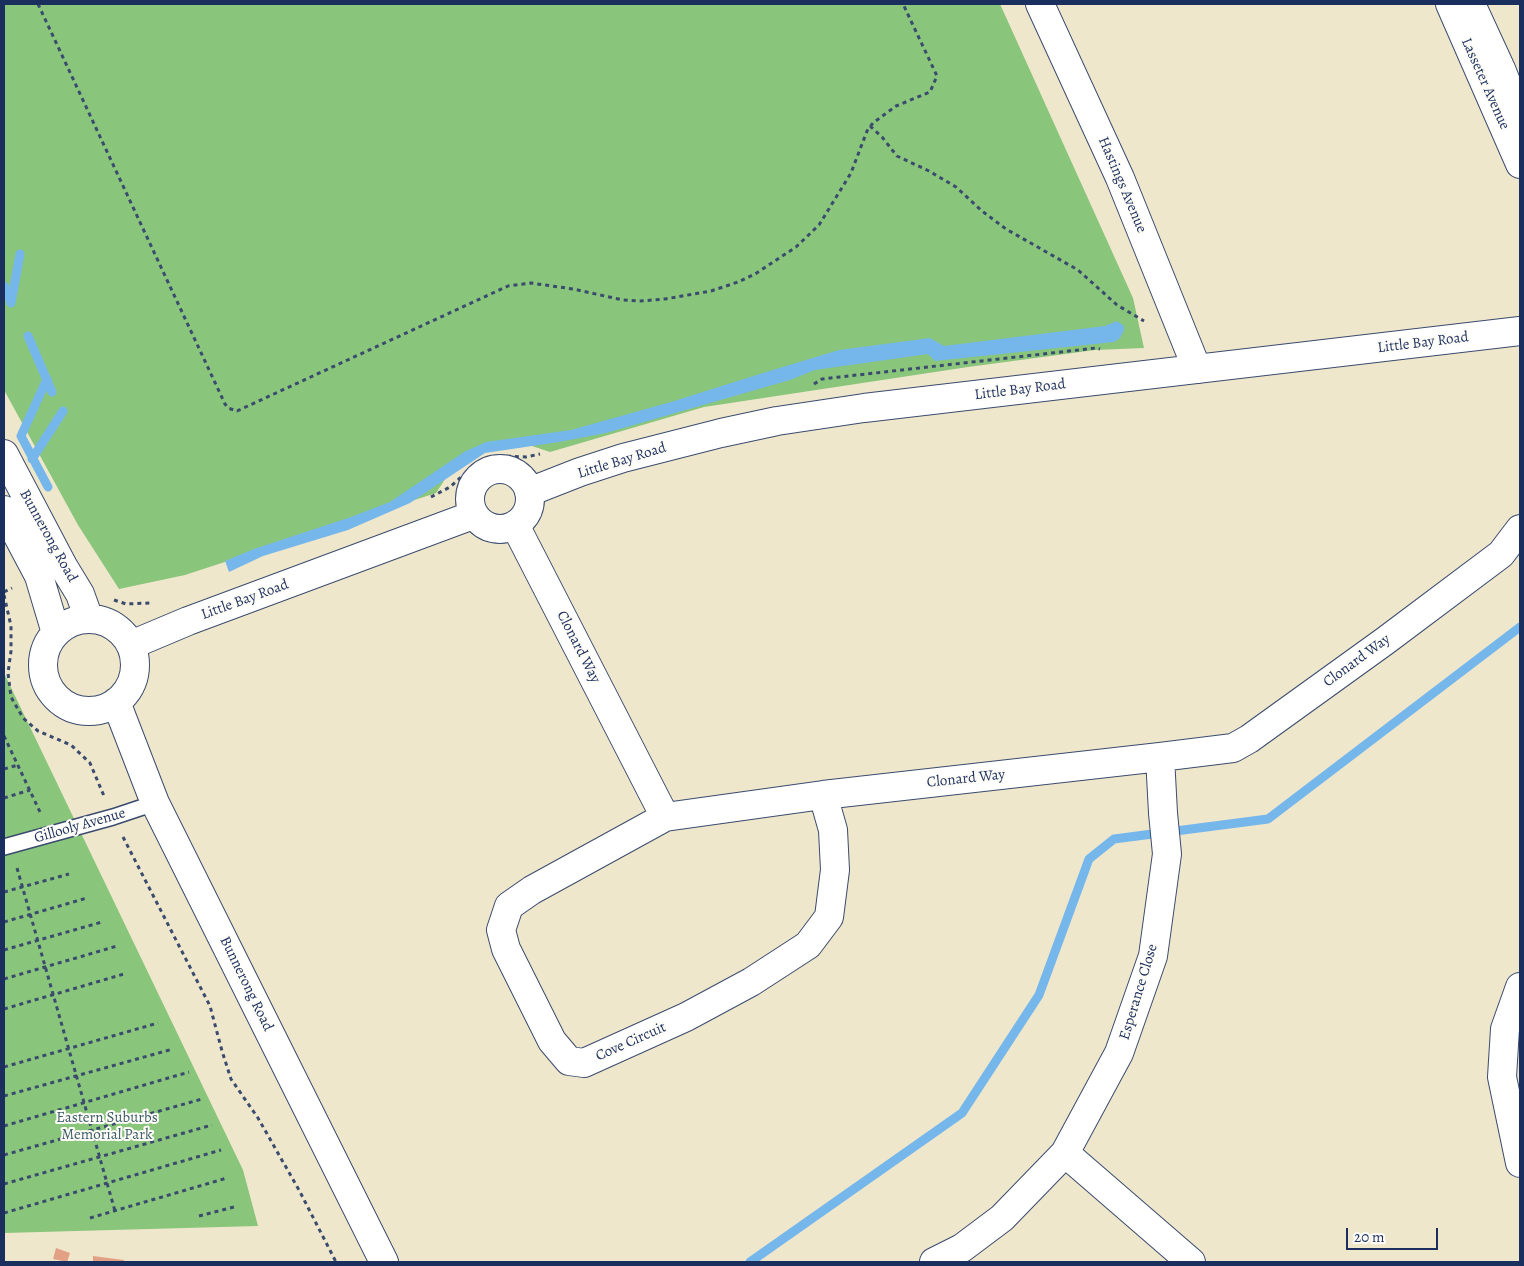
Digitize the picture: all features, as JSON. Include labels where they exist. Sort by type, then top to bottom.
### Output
[{"type":"street","name":"Hastings Avenue","points":[[1040,4],[1120,178],[1197,369]]},
{"type":"street","name":"Lasseter Avenue","points":[[1450,4],[1520,164]]},
{"type":"street","name":"Lasseter Avenue","points":[[1471,4],[1501,69],[1520,117]]},
{"type":"street","name":"Little Bay Road","points":[[530,492],[580,472],[624,458],[721,433],[776,422],[864,408],[1520,331]]},
{"type":"street","name":"Bunnerong Road","points":[[4,454],[80,594],[89,619]]},
{"type":"street","points":[[502,469],[511,471],[520,476],[526,483],[530,492],[528,511],[516,526],[497,530],[487,527],[473,515],[469,496],[477,479],[484,473],[502,469]]},
{"type":"street","name":"Bunnerong Road","points":[[4,510],[39,576],[56,633]]},
{"type":"street","name":"Little Bay Road","points":[[131,645],[188,621],[473,515]]},
{"type":"street","name":"Clonard Way","points":[[516,526],[665,817],[823,795],[1233,748],[1249,739],[1385,641],[1501,554],[1520,529]]},
{"type":"street","points":[[89,619],[102,620],[113,625],[124,634],[131,645],[135,657],[135,670],[132,682],[125,694],[116,702],[102,709],[87,711],[72,708],[59,700],[50,689],[44,675],[43,660],[47,645],[56,633],[65,625],[77,620],[89,619]]},
{"type":"street","name":"Bunnerong Road","points":[[116,702],[155,803],[384,1262]]},
{"type":"street","name":"Esperance Close","points":[[934,1262],[962,1248],[1002,1218],[1065,1153],[1119,1054],[1154,956],[1167,854],[1160,757]]},
{"type":"street","name":"Cove Circuit","points":[[665,817],[532,890],[509,906],[500,930],[506,949],[552,1041],[569,1061],[584,1063],[686,1017],[751,982],[808,945],[829,917],[835,870],[833,830],[823,795]]},
{"type":"street","points":[[1520,987],[1506,1029],[1502,1077],[1520,1163]]},
{"type":"street","points":[[1065,1153],[1191,1262]]},
{"type":"lane","name":"Gillooly Avenue","points":[[4,847],[113,818],[155,803]]},
{"type":"path","points":[[38,4],[225,404],[228,408],[236,411],[508,286],[531,283],[623,300],[640,301],[680,297],[711,291],[755,274],[802,242],[819,225],[851,174],[870,126],[896,106],[930,92],[937,76],[903,4]]},
{"type":"path","points":[[870,126],[898,156],[956,187],[982,211],[1006,229],[1078,270],[1117,305],[1151,325]]},
{"type":"path","points":[[809,387],[822,379],[1096,348],[1104,351]]},
{"type":"path","points":[[424,501],[450,486],[469,470],[486,460],[500,456],[526,456],[545,453]]},
{"type":"path","points":[[110,599],[126,604],[150,603]]},
{"type":"path","points":[[4,738],[42,817]]},
{"type":"path","points":[[4,769],[18,765]]},
{"type":"path","points":[[4,798],[30,790]]},
{"type":"path","points":[[15,863],[115,1211]]},
{"type":"path","points":[[4,892],[69,874]]},
{"type":"path","points":[[4,922],[87,898]]},
{"type":"path","points":[[4,950],[102,922]]},
{"type":"path","points":[[4,979],[117,946]]},
{"type":"path","points":[[4,1009],[124,974]]},
{"type":"path","points":[[4,1067],[158,1023]]},
{"type":"path","points":[[4,1096],[173,1049]]},
{"type":"path","points":[[222,1051],[232,1079],[258,1118],[299,1190],[336,1262]]},
{"type":"path","points":[[4,1126],[189,1072]]},
{"type":"path","points":[[4,1156],[202,1099]]},
{"type":"path","points":[[4,1184],[212,1125]]},
{"type":"path","points":[[4,1213],[221,1150]]},
{"type":"path","points":[[90,1218],[227,1178]]},
{"type":"path","points":[[199,1216],[234,1207]]},
{"type":"green space","points":[[4,4],[1000,4],[1133,298],[1144,348],[1095,350],[968,367],[704,407],[550,452],[517,441],[459,458],[436,493],[185,575],[119,589],[78,525],[4,390]]},
{"type":"green space","name":"Eastern Suburbs Memorial Park","points":[[4,673],[243,1170],[258,1226],[4,1233]]},
{"type":"water","points":[[1117,321],[1124,326],[1124,330],[1120,338],[1114,342],[935,361],[928,354],[815,370],[790,380],[606,433],[485,453],[410,503],[348,530],[263,556],[229,572],[225,561],[254,549],[390,502],[464,452],[486,442],[571,430],[671,402],[839,350],[930,338],[944,346],[1105,326]]},
{"type":"building","points":[[56,1248],[70,1253],[67,1262],[53,1259]]},
{"type":"building","points":[[93,1256],[124,1260],[124,1262],[93,1262]]},
{"type":"waterway","points":[[11,303],[20,254]]},
{"type":"waterway","points":[[4,286],[11,302]]},
{"type":"waterway","points":[[28,336],[52,392]]},
{"type":"waterway","points":[[47,379],[21,436],[48,487]]},
{"type":"waterway","points":[[32,459],[63,411]]},
{"type":"waterway","points":[[750,1262],[962,1113],[1039,995],[1089,859],[1114,839],[1268,819],[1520,627]]}]
